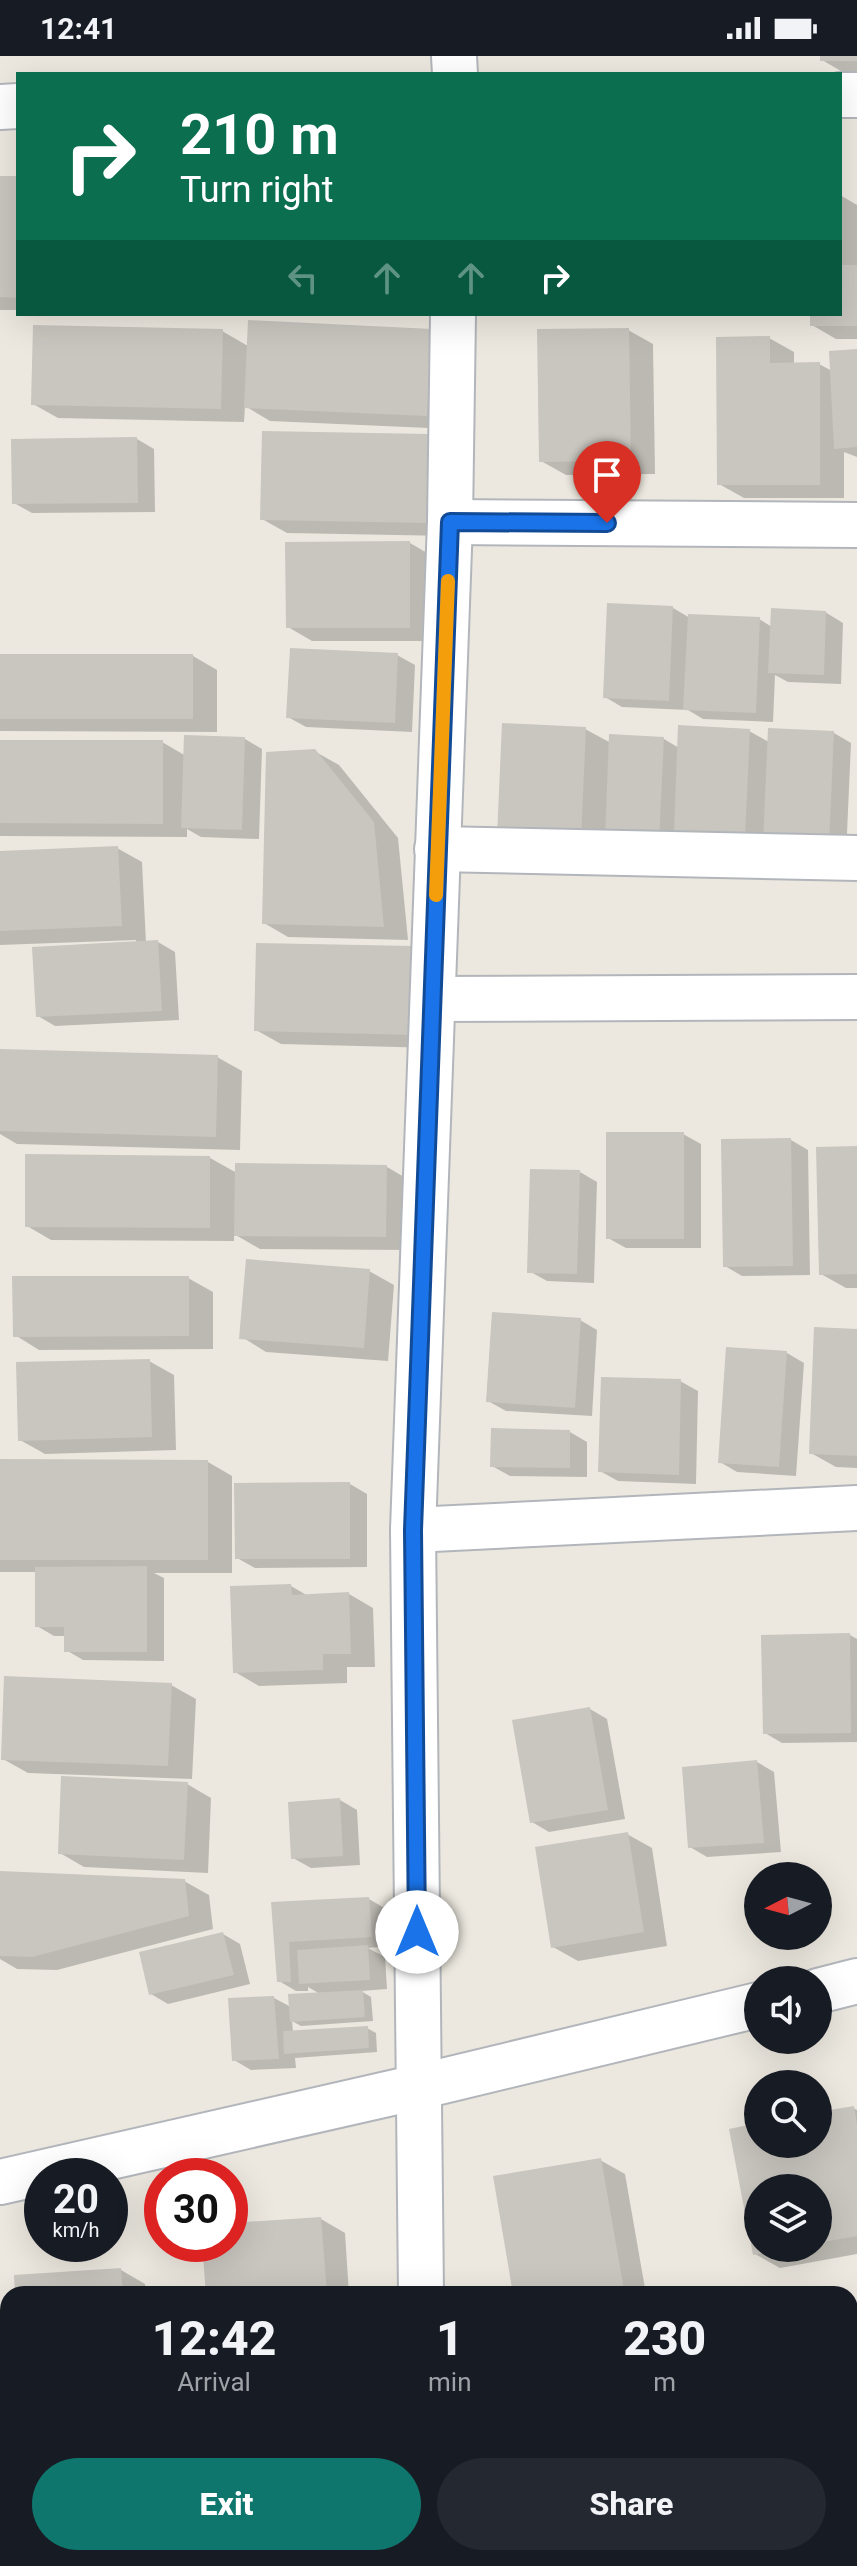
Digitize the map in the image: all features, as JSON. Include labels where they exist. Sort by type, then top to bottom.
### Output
[{"type":"street","points":[[421,2286],[413,1530],[450,522],[453,316]]},
{"type":"street","points":[[450,522],[857,525]]},
{"type":"street","points":[[437,849],[857,858]]},
{"type":"street","points":[[433,999],[857,997]]},
{"type":"street","points":[[413,1530],[857,1508]]},
{"type":"street","points":[[832,1987],[857,1981]]},
{"type":"street","points":[[0,2182],[418,2087],[744,2008]]},
{"type":"building","points":[[820,56],[857,56],[857,61],[820,61]]},
{"type":"building","points":[[0,176],[16,176],[16,298],[0,297]]},
{"type":"building","points":[[842,265],[857,265],[857,326],[810,326],[810,316],[842,316]]},
{"type":"building","points":[[248,320],[432,329],[427,416],[244,408]]},
{"type":"building","points":[[33,325],[223,329],[221,409],[31,405]]},
{"type":"building","points":[[629,328],[631,461],[539,462],[537,329]]},
{"type":"building","points":[[770,336],[770,363],[820,362],[820,485],[717,485],[716,337]]},
{"type":"building","points":[[857,349],[857,447],[834,449],[829,351]]},
{"type":"building","points":[[262,431],[429,434],[427,523],[260,520]]},
{"type":"building","points":[[137,437],[138,503],[12,504],[11,439]]},
{"type":"building","points":[[410,541],[410,628],[286,628],[285,542]]},
{"type":"building","points":[[607,603],[673,606],[669,701],[603,698]]},
{"type":"building","points":[[771,608],[826,611],[824,675],[768,673]]},
{"type":"building","points":[[688,614],[760,617],[756,713],[683,710]]},
{"type":"building","points":[[290,648],[398,653],[395,723],[286,718]]},
{"type":"building","points":[[0,654],[193,654],[193,719],[0,719]]},
{"type":"building","points":[[502,723],[586,727],[581,841],[497,837]]},
{"type":"building","points":[[678,725],[750,729],[745,837],[674,833]]},
{"type":"building","points":[[768,728],[834,731],[829,847],[763,844]]},
{"type":"building","points":[[609,734],[664,737],[659,841],[605,839]]},
{"type":"building","points":[[184,735],[245,737],[242,830],[181,828]]},
{"type":"building","points":[[0,740],[163,740],[163,824],[0,823]]},
{"type":"building","points":[[315,749],[374,822],[384,927],[262,924],[266,752]]},
{"type":"building","points":[[118,846],[122,926],[0,931],[0,851]]},
{"type":"building","points":[[158,940],[162,1011],[36,1017],[32,947]]},
{"type":"building","points":[[256,943],[413,946],[411,1035],[254,1031]]},
{"type":"building","points":[[0,1049],[218,1055],[216,1137],[0,1131]]},
{"type":"building","points":[[606,1132],[684,1132],[684,1239],[606,1239]]},
{"type":"building","points":[[791,1138],[793,1266],[723,1267],[721,1139]]},
{"type":"building","points":[[857,1146],[857,1274],[819,1275],[816,1147]]},
{"type":"building","points":[[25,1154],[210,1156],[210,1228],[25,1227]]},
{"type":"building","points":[[235,1163],[387,1165],[386,1237],[234,1236]]},
{"type":"building","points":[[530,1169],[580,1170],[577,1274],[527,1273]]},
{"type":"building","points":[[246,1259],[370,1269],[364,1348],[239,1339]]},
{"type":"building","points":[[12,1276],[189,1276],[189,1336],[13,1337]]},
{"type":"building","points":[[492,1312],[581,1318],[575,1408],[486,1402]]},
{"type":"building","points":[[814,1327],[857,1329],[857,1456],[809,1454]]},
{"type":"building","points":[[726,1347],[787,1351],[779,1467],[718,1463]]},
{"type":"building","points":[[150,1359],[152,1437],[18,1441],[16,1362]]},
{"type":"building","points":[[601,1377],[681,1379],[679,1475],[598,1472]]},
{"type":"building","points":[[491,1428],[570,1430],[570,1468],[490,1467]]},
{"type":"building","points":[[0,1459],[208,1460],[208,1560],[0,1560]]},
{"type":"building","points":[[350,1482],[350,1559],[235,1559],[234,1483]]},
{"type":"building","points":[[147,1566],[147,1652],[64,1652],[64,1627],[35,1627],[35,1567]]},
{"type":"building","points":[[291,1584],[292,1595],[349,1592],[351,1654],[323,1654],[323,1670],[233,1673],[230,1586]]},
{"type":"building","points":[[850,1633],[851,1733],[763,1734],[761,1635]]},
{"type":"building","points":[[4,1676],[172,1683],[168,1766],[1,1760]]},
{"type":"building","points":[[590,1707],[608,1810],[530,1823],[512,1720]]},
{"type":"building","points":[[757,1760],[764,1843],[688,1848],[682,1767]]},
{"type":"building","points":[[61,1776],[188,1782],[184,1860],[58,1854]]},
{"type":"building","points":[[340,1798],[343,1856],[291,1859],[288,1802]]},
{"type":"building","points":[[628,1832],[644,1932],[551,1948],[535,1847]]},
{"type":"building","points":[[0,1871],[185,1879],[189,1916],[32,1957],[0,1956]]},
{"type":"building","points":[[369,1897],[372,1937],[289,1942],[291,1982],[277,1982],[271,1902]]},
{"type":"building","points":[[223,1932],[234,1975],[149,1995],[139,1952]]},
{"type":"building","points":[[368,1945],[370,1980],[299,1984],[297,1950]]},
{"type":"building","points":[[363,1990],[365,2017],[290,2022],[288,1994]]},
{"type":"building","points":[[274,1996],[279,2059],[232,2061],[228,1998]]},
{"type":"building","points":[[368,2026],[369,2048],[284,2054],[283,2031]]},
{"type":"building","points":[[854,2106],[857,2124],[857,2236],[832,2240],[832,2174],[744,2174],[744,2208],[729,2129],[744,2126],[744,2158],[832,2158],[832,2110]]},
{"type":"building","points":[[601,2158],[623,2286],[512,2286],[493,2176]]},
{"type":"building","points":[[321,2217],[326,2286],[205,2286],[203,2262],[248,2262],[248,2222]]},
{"type":"building","points":[[121,2268],[122,2286],[15,2286],[14,2275]]},
{"type":"slow traffic","points":[[436,895],[448,581]]},
{"type":"route","points":[[417,1932],[413,1530],[450,522],[607,523]]}]
